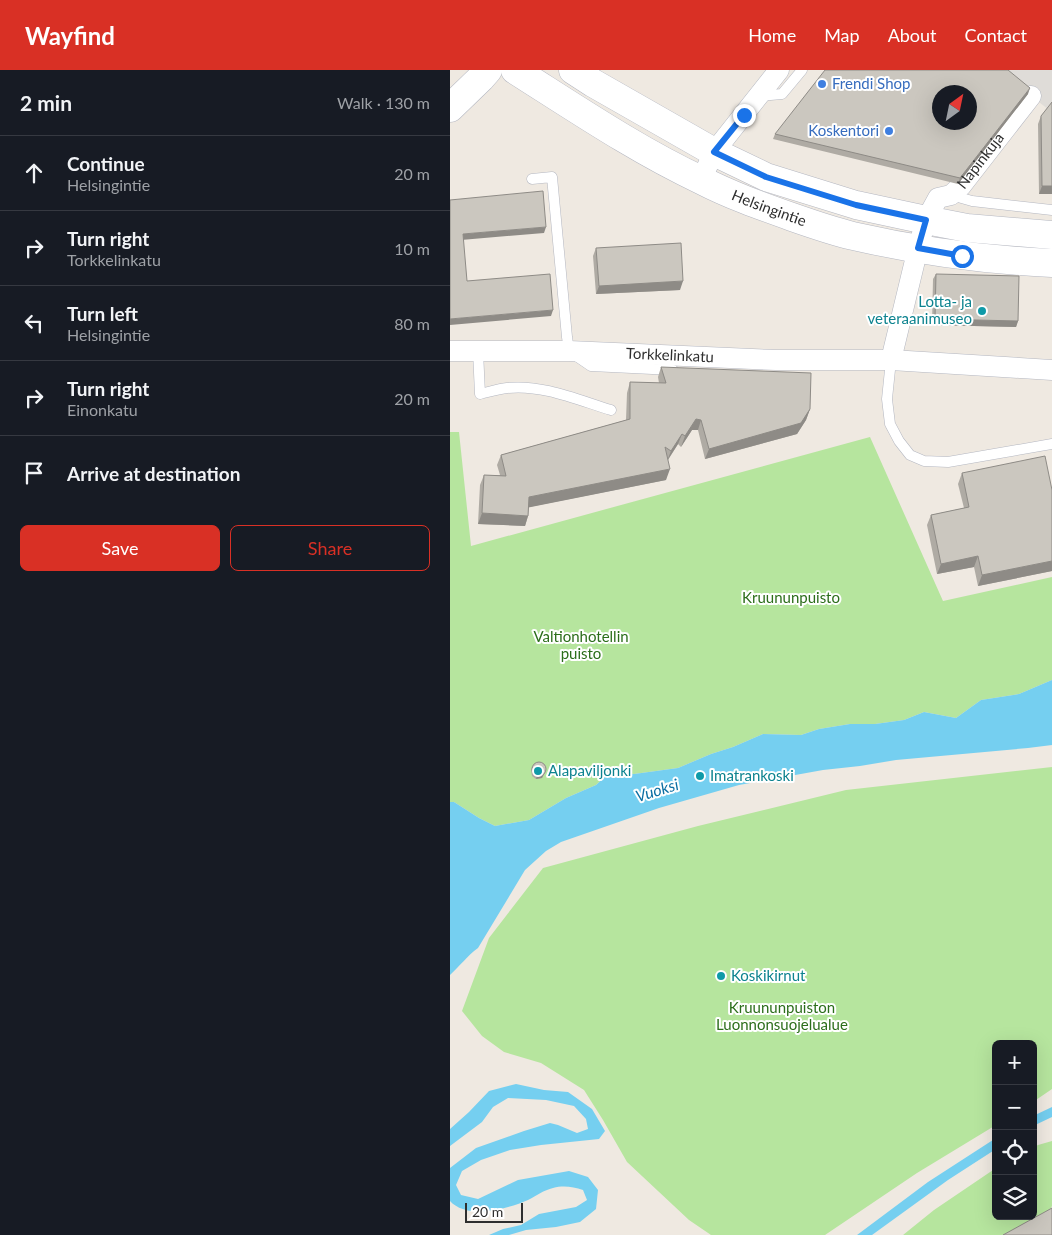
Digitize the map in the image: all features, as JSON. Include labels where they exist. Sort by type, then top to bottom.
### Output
[{"type":"main road","points":[[450,108],[488,70]]},
{"type":"main road","name":"Helsingintie","points":[[515,70],[577,110],[657,157],[700,180],[754,204],[852,236],[962,256],[1052,263]]},
{"type":"main road","name":"Helsingintie","points":[[573,70],[714,152],[766,177],[856,205],[926,220],[967,228],[1052,235]]},
{"type":"street","points":[[700,180],[714,152],[779,70]]},
{"type":"street","name":"Napinkuja","points":[[926,220],[938,198],[951,195],[961,186],[1031,96]]},
{"type":"street","points":[[891,360],[926,220]]},
{"type":"street","name":"Torkkelinkatu","points":[[450,351],[569,351],[774,364],[891,360],[1052,370]]},
{"type":"lane","points":[[759,96],[782,94],[802,70]]},
{"type":"lane","points":[[532,179],[552,176],[569,351],[591,366],[680,370]]},
{"type":"lane","points":[[951,195],[972,201],[1052,210]]},
{"type":"lane","points":[[478,351],[480,394],[507,388],[537,389],[611,410]]},
{"type":"lane","points":[[891,360],[887,399],[890,424],[899,442],[910,455],[924,461],[948,462],[1052,444]]},
{"type":"green space","name":"Valtionhotellin puisto","points":[[450,432],[459,432],[471,546],[870,437],[943,601],[1052,577],[1052,680],[1019,694],[981,700],[956,718],[924,712],[904,720],[875,724],[850,724],[819,729],[801,735],[763,734],[678,768],[634,774],[610,772],[596,785],[566,798],[529,820],[495,826],[454,802],[450,802]]},
{"type":"green space","name":"Kruununpuiston Luonnonsuojelualue","points":[[1052,767],[1052,1089],[1037,1099],[1037,1040],[992,1040],[992,1127],[917,1173],[825,1235],[711,1235],[689,1220],[627,1162],[584,1090],[541,1063],[504,1052],[482,1036],[462,1011],[489,938],[543,868],[698,826],[846,790]]},
{"type":"green space","points":[[1052,1141],[1052,1206],[1047,1215],[1012,1235],[903,1235],[934,1210],[992,1171],[992,1220],[1037,1220],[1038,1145]]},
{"type":"shaded area","points":[[998,70],[1052,70],[1052,107],[1049,110]]},
{"type":"water","name":"Imatrankoski","points":[[1052,680],[1052,745],[896,760],[823,770],[739,785],[659,808],[561,842],[546,851],[525,870],[478,948],[450,975],[450,802],[454,802],[495,826],[529,820],[566,798],[596,785],[610,772],[634,774],[678,768],[763,734],[801,735],[819,729],[850,724],[875,724],[904,720],[924,712],[956,718],[981,700],[1019,694]]},
{"type":"water","points":[[516,1084],[544,1090],[568,1092],[592,1109],[605,1131],[599,1139],[510,1150],[481,1160],[462,1171],[456,1185],[461,1195],[478,1199],[518,1180],[569,1171],[588,1177],[598,1190],[596,1209],[580,1222],[526,1230],[509,1235],[489,1235],[503,1229],[521,1225],[539,1214],[576,1207],[587,1200],[583,1190],[572,1187],[557,1187],[510,1207],[488,1211],[467,1210],[457,1207],[450,1201],[450,1168],[476,1148],[550,1123],[577,1133],[588,1129],[586,1119],[574,1106],[546,1100],[508,1098],[493,1107],[482,1122],[450,1146],[450,1129],[489,1091]]},
{"type":"water","points":[[1052,1107],[1052,1117],[1037,1124],[1037,1114]]},
{"type":"water","points":[[992,1141],[992,1152],[948,1180],[872,1235],[857,1235],[928,1182]]},
{"type":"building","name":"Koskentori","points":[[825,70],[1008,70],[1030,88],[960,178],[775,134]]},
{"type":"building","points":[[1052,102],[1052,186],[1042,186],[1041,116]]},
{"type":"building","points":[[543,191],[546,227],[463,234],[467,281],[550,274],[553,310],[450,319],[450,200]]},
{"type":"building","points":[[681,243],[683,281],[599,286],[596,248]]},
{"type":"building","points":[[936,274],[1019,276],[1018,321],[935,319]]},
{"type":"building","points":[[661,367],[811,373],[810,409],[801,423],[709,449],[701,420],[696,419],[685,436],[682,434],[671,451],[665,447],[670,469],[529,497],[528,516],[482,513],[484,475],[506,476],[501,455],[630,419],[630,382],[666,383]]},
{"type":"building","points":[[1045,456],[1052,490],[1052,561],[982,575],[978,556],[941,564],[931,515],[969,507],[962,473]]},
{"type":"building","name":"Alapaviljonki","points":[[539,762],[544,764],[546,769],[544,774],[539,776],[534,774],[532,769],[534,764]]},
{"type":"building","points":[[1052,1208],[1052,1235],[1003,1235],[1030,1220],[1037,1220],[1037,1216]]},
{"type":"place","name":"Frendi Shop","points":[[822,84]]},
{"type":"place","name":"Koskentori","points":[[889,131]]},
{"type":"place","name":"Lotta- ja veteraanimuseo","points":[[982,311]]},
{"type":"place","name":"Alapaviljonki","points":[[538,771]]},
{"type":"place","name":"Imatrankoski","points":[[700,776]]},
{"type":"place","name":"Koskikirnut","points":[[721,976]]},
{"type":"route","points":[[744,115],[714,152],[766,177],[856,205],[926,220],[918,248],[962,256]]},
{"type":"park label","name":"Kruununpuisto","points":[[791,598]]},
{"type":"water label","name":"Vuoksi","points":[[657,790]]}]
